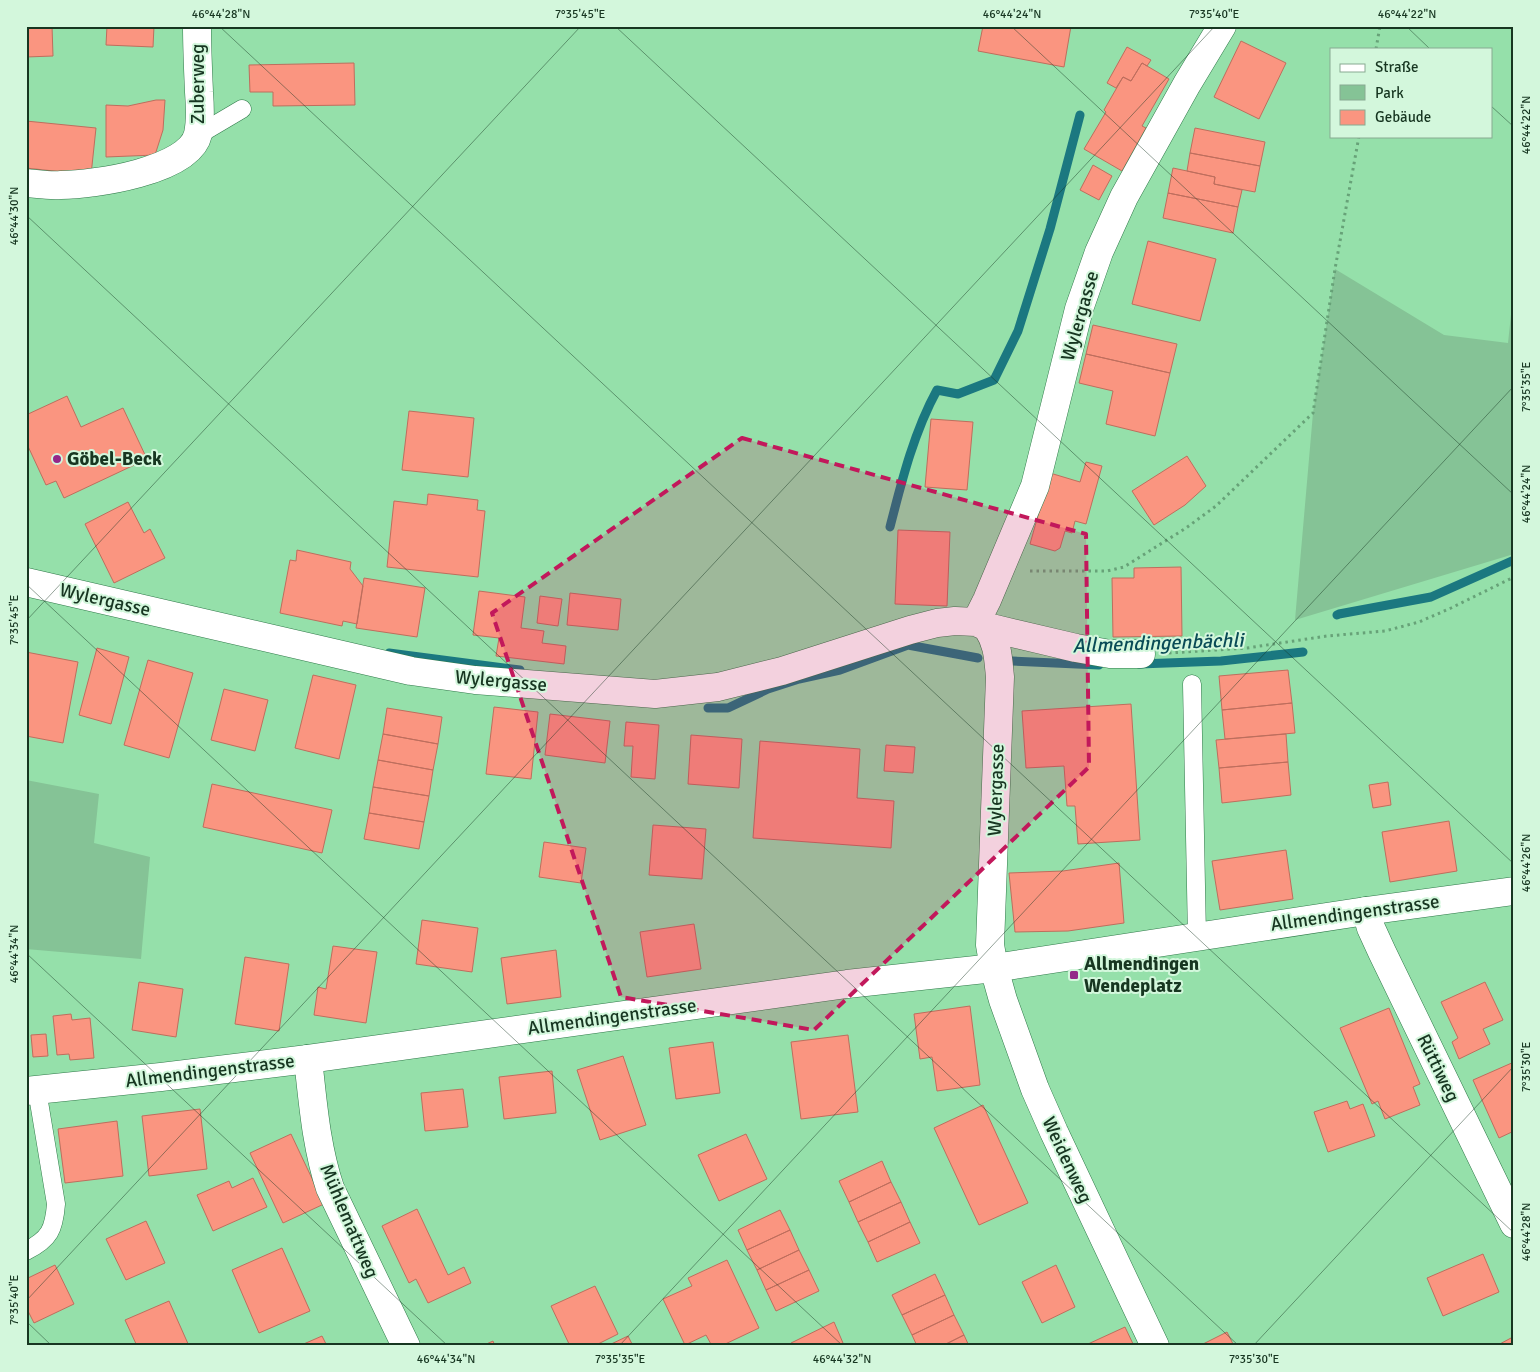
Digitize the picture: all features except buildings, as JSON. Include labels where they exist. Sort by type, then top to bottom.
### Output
[{"type":"street","name":"Zuberweg","points":[[26,183],[60,185],[87,183],[141,173],[181,156],[192,146],[198,135],[200,115],[197,26]]},
{"type":"street","name":"Wylergasse","points":[[982,625],[998,576],[1035,486],[1080,309],[1099,252],[1124,196],[1222,26]]},
{"type":"street","name":"Wylergasse","points":[[26,582],[411,671],[474,680],[655,694],[718,687],[782,671],[937,623],[955,621],[982,625],[994,637],[998,650],[1000,677],[990,945],[994,968]]},
{"type":"street","points":[[982,625],[1110,654],[1141,654]]},
{"type":"street","name":"Allmendingenstrasse","points":[[32,1091],[308,1060],[847,984],[994,968],[1366,911],[1514,891]]},
{"type":"street","name":"Rüttiweg","points":[[1366,911],[1371,928],[1382,952],[1514,1224]]},
{"type":"street","name":"Weidenweg","points":[[994,968],[1003,1000],[1035,1089],[1155,1346]]},
{"type":"street","name":"Mühlemattweg","points":[[308,1060],[322,1164],[330,1188],[406,1346]]},
{"type":"lane","points":[[198,135],[242,109]]},
{"type":"lane","points":[[1192,684],[1197,937]]},
{"type":"lane","points":[[26,1251],[40,1245],[50,1234],[55,1222],[56,1204],[32,1091]]},
{"type":"path","points":[[1376,48],[1380,26]]},
{"type":"path","points":[[998,576],[1018,571],[1107,571],[1124,567],[1186,528],[1216,506],[1313,413],[1335,269],[1359,138]]},
{"type":"path","points":[[1141,654],[1247,648],[1327,636],[1385,631],[1427,618],[1514,576]]},
{"type":"highlighted area","points":[[742,438],[1086,534],[1089,767],[814,1030],[621,997],[492,613]]},
{"type":"green space","points":[[1335,269],[1444,335],[1508,343],[1514,286],[1514,554],[1295,620],[1313,413]]},
{"type":"green space","points":[[26,780],[99,794],[94,843],[150,857],[141,959],[26,949]]},
{"type":"waterway","points":[[890,527],[915,439],[937,390],[958,394],[994,380],[1018,331],[1050,229],[1080,115]]},
{"type":"waterway","name":"Allmendingenbächli","points":[[1337,615],[1431,597],[1514,560]]},
{"type":"waterway","points":[[708,708],[728,708],[768,689],[799,679],[840,670],[908,645],[978,658]]},
{"type":"waterway","name":"Allmendingenbächli","points":[[1139,664],[1221,661],[1303,652]]},
{"type":"waterway","points":[[389,653],[520,670]]},
{"type":"waterway","name":"Allmendingenbächli","points":[[1012,661],[1099,665]]},
{"type":"place","name":"Göbel-Beck","points":[[57,459]]},
{"type":"place","name":"Allmendingen Wendeplatz","points":[[1074,975]]}]
